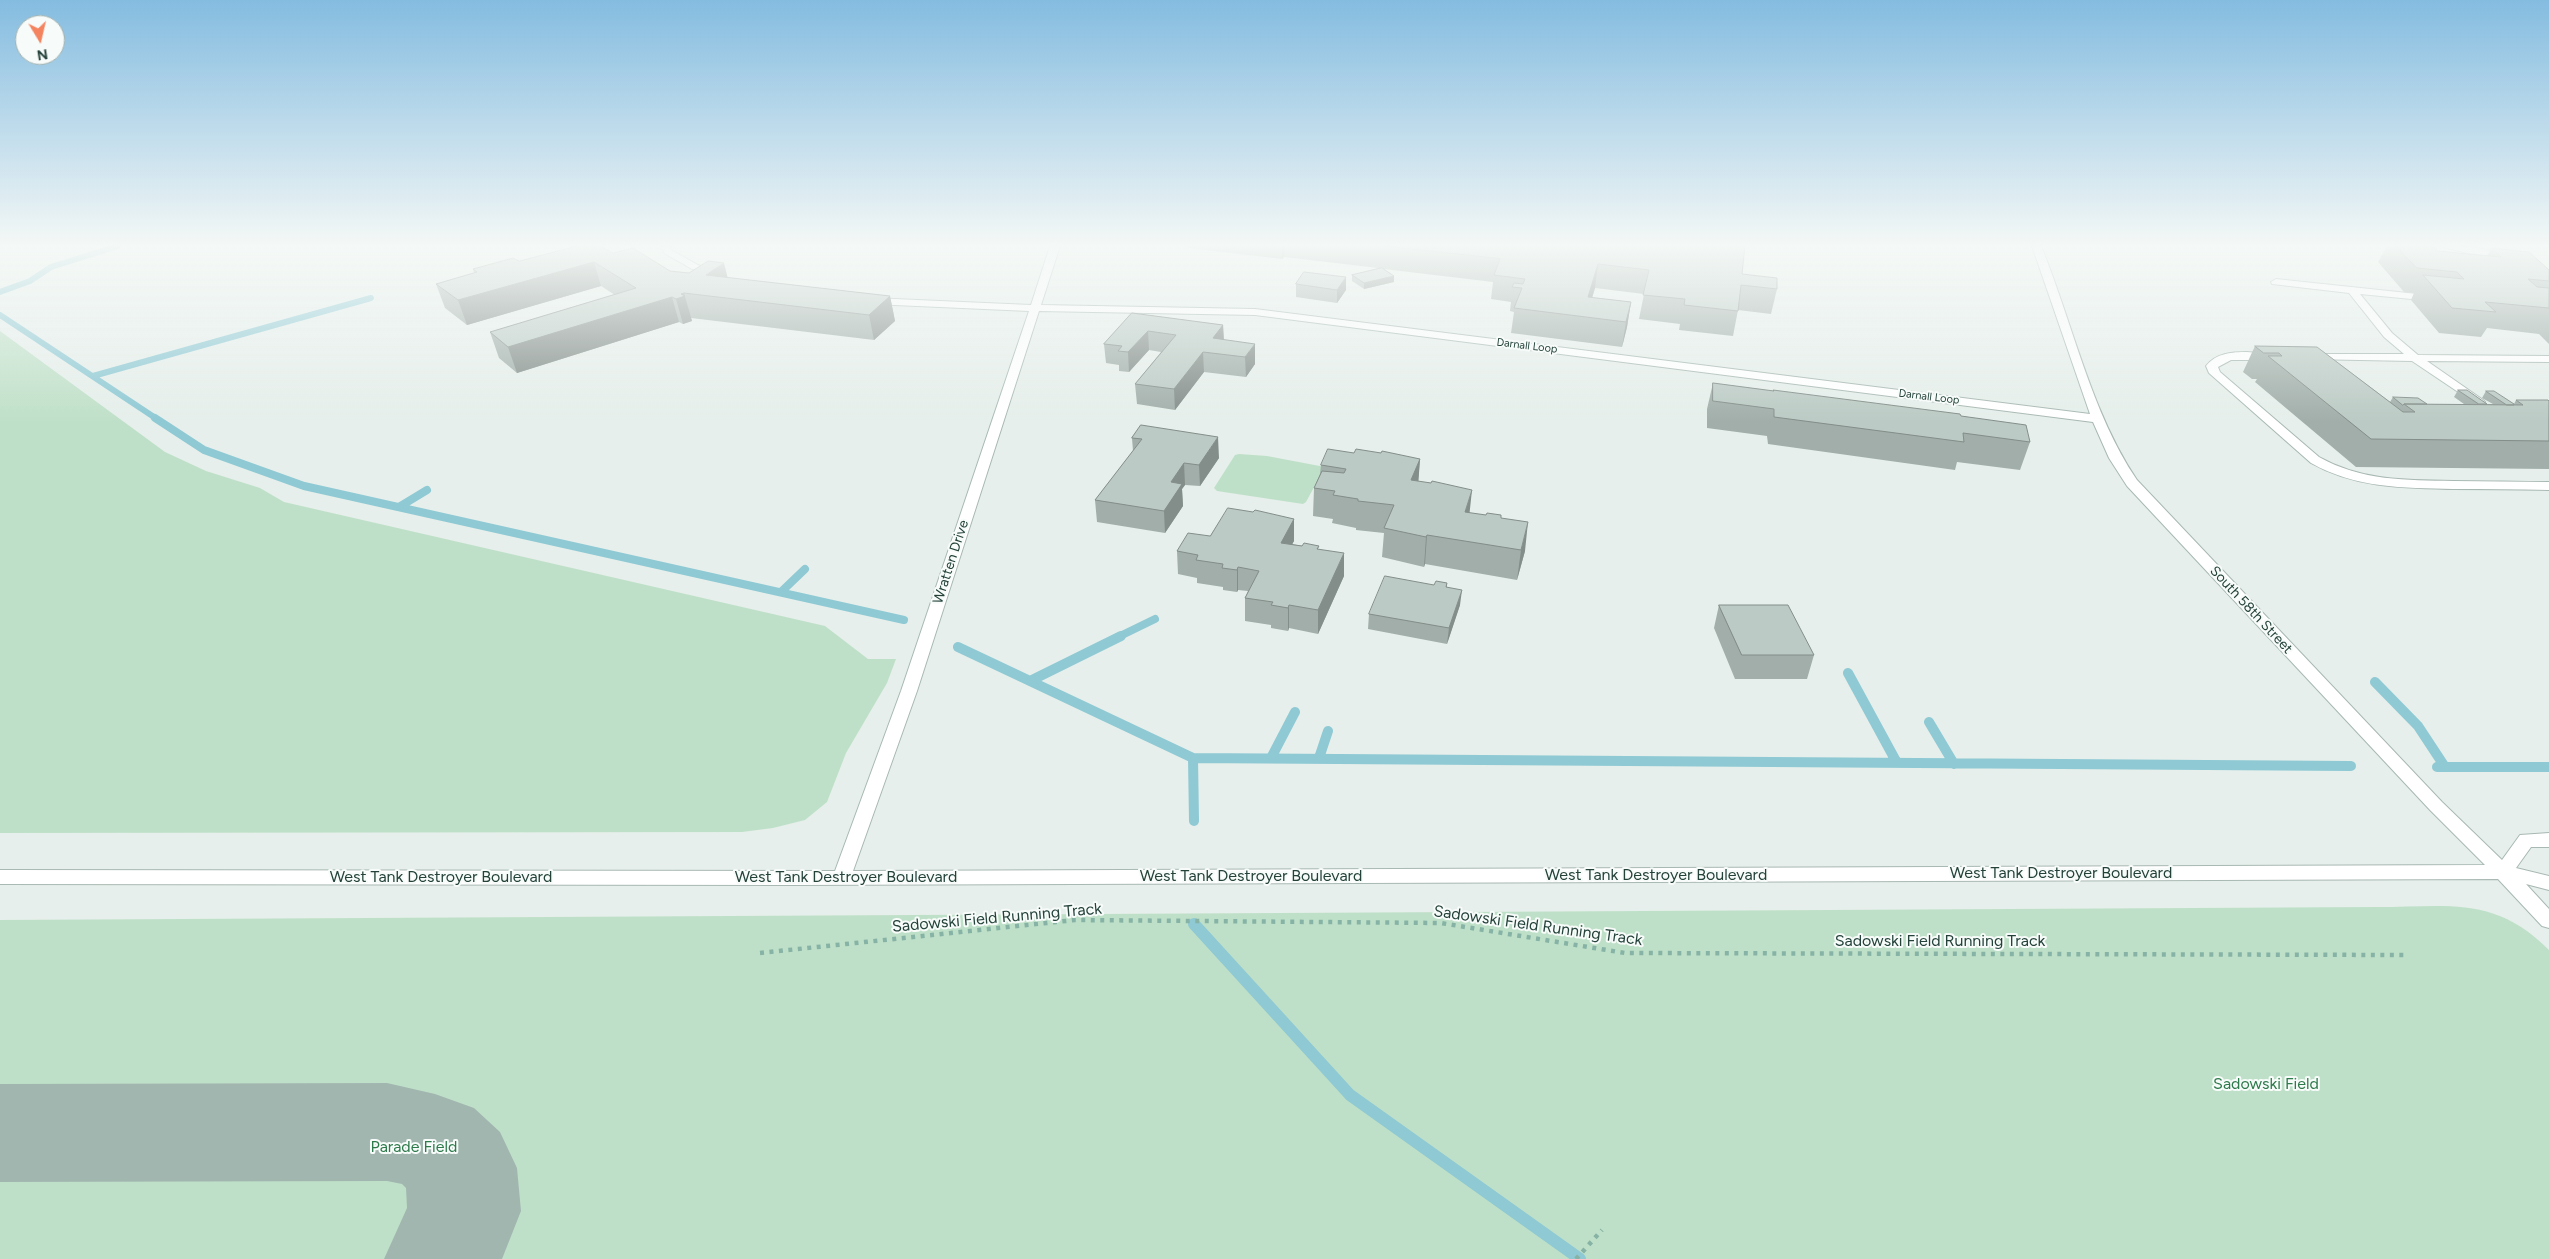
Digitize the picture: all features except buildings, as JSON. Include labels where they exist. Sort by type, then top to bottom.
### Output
[{"type":"street","name":"Darnall Loop","points":[[929,305],[962,307],[1158,308],[1255,312],[2098,419]]},
{"type":"street","name":"Wratten Drive","points":[[842,877],[909,691],[1035,305]]},
{"type":"street","name":"South 58th Street","points":[[2058,305],[2098,419],[2115,458],[2153,507],[2436,806],[2503,872],[2549,921]]},
{"type":"street","points":[[2364,305],[2388,335],[2415,358],[2492,411]]},
{"type":"street","points":[[2279,357],[2225,358],[2216,361],[2212,366],[2222,381],[2315,460],[2329,468],[2373,482],[2396,484],[2549,486]]},
{"type":"street","points":[[2298,357],[2549,359]]},
{"type":"street","points":[[2503,872],[2526,840],[2549,840]]},
{"type":"street","name":"West Tank Destroyer Boulevard","points":[[0,877],[842,877],[2503,872],[2549,883]]},
{"type":"path","name":"Sadowski Field Running Track","points":[[760,953],[1085,920],[1441,923],[1625,954],[2404,955]]},
{"type":"path","points":[[1576,1259],[1602,1230]]},
{"type":"green space","points":[[0,331],[165,452],[206,471],[260,488],[284,502],[825,626],[868,659],[896,659],[887,683],[846,753],[827,802],[805,820],[773,828],[742,832],[0,833]]},
{"type":"green space","points":[[1235,455],[1267,456],[1325,467],[1306,502],[1303,504],[1217,491],[1214,488]]},
{"type":"green space","name":"Sadowski Field","points":[[2448,906],[2489,912],[2509,920],[2529,932],[2549,950],[2549,1259],[0,1259],[0,920]]},
{"type":"waterway","points":[[93,376],[347,305]]},
{"type":"waterway","points":[[0,315],[157,419]]},
{"type":"waterway","points":[[155,418],[204,450],[304,486],[904,620]]},
{"type":"waterway","points":[[399,507],[427,490]]},
{"type":"waterway","points":[[781,592],[805,569]]},
{"type":"waterway","points":[[1118,637],[1155,619]]},
{"type":"waterway","points":[[1030,681],[1121,636]]},
{"type":"waterway","points":[[958,647],[1193,758]]},
{"type":"waterway","points":[[1848,673],[1897,763]]},
{"type":"waterway","points":[[2375,682],[2418,726],[2445,767]]},
{"type":"waterway","points":[[1271,758],[1295,712]]},
{"type":"waterway","points":[[1929,722],[1954,763]]},
{"type":"waterway","points":[[1319,758],[1328,731]]},
{"type":"waterway","points":[[1193,758],[1897,763]]},
{"type":"waterway","points":[[1193,758],[1194,821]]},
{"type":"waterway","points":[[1897,763],[1954,763]]},
{"type":"waterway","points":[[1954,763],[2351,766]]},
{"type":"waterway","points":[[2437,767],[2445,767]]},
{"type":"waterway","points":[[2445,767],[2549,767]]},
{"type":"waterway","points":[[1194,924],[1350,1095],[1580,1259]]},
{"type":"taxiway","points":[[0,1133],[387,1132],[435,1143],[461,1168],[464,1211],[443,1259]]},
{"type":"park label","name":"Parade Field","points":[[414,1147]]}]
